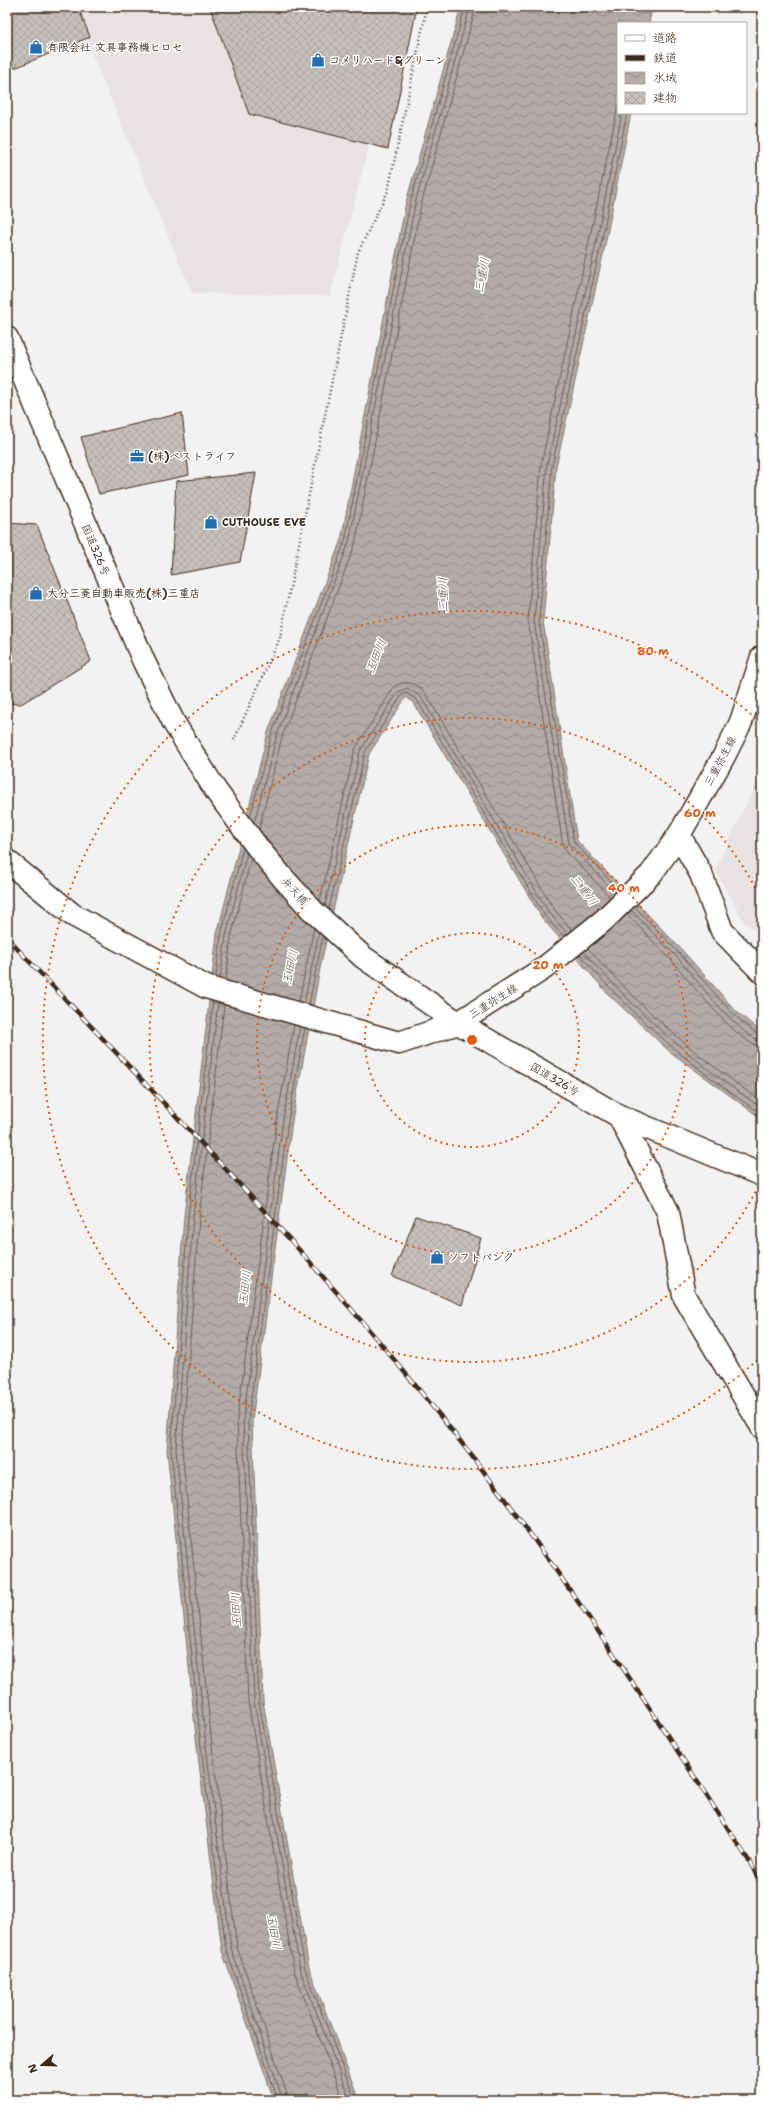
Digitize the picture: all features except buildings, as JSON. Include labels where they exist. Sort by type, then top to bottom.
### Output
[{"type":"main road","name":"国道326号","points":[[7,338],[144,662],[178,729],[196,760],[235,817]]},
{"type":"main road","name":"三重弥生線","points":[[7,861],[73,915],[206,987],[399,1043],[458,1023],[543,969],[625,900],[651,874],[674,842],[724,756],[741,722],[762,657]]},
{"type":"main road","name":"弁天橋","points":[[235,817],[268,860],[312,910],[363,957]]},
{"type":"main road","points":[[674,842],[701,874],[722,931],[762,972]]},
{"type":"main road","name":"国道326号","points":[[363,957],[458,1023],[619,1116],[762,1175]]},
{"type":"main road","points":[[619,1116],[668,1212],[684,1296],[762,1427]]},
{"type":"path","points":[[234,740],[280,638],[358,252],[388,191],[427,7]]},
{"type":"shaded area","points":[[72,7],[405,7],[330,296],[192,293]]},
{"type":"shaded area","points":[[762,771],[762,935],[745,923],[715,870]]},
{"type":"water","points":[[461,7],[652,7],[649,22],[617,22],[617,114],[631,114],[604,250],[556,467],[543,621],[577,841],[682,950],[735,1010],[762,1033],[762,1119],[669,1051],[608,994],[542,918],[413,702],[406,697],[369,754],[321,963],[292,1121],[252,1421],[263,1701],[309,1968],[359,2100],[274,2100],[222,1951],[197,1747],[167,1450],[184,1216],[217,934],[268,732],[341,540],[406,202]]},
{"type":"railway","points":[[7,938],[174,1114],[283,1232],[390,1354],[441,1417],[524,1525],[602,1636],[751,1864],[762,1887]]},
{"type":"place","name":"有限会社 文具事務機ヒロセ","points":[[36,47]]},
{"type":"place","name":"コメリハード&グリーン","points":[[318,60]]},
{"type":"place","name":"(株)ベストライフ","points":[[137,456]]},
{"type":"place","name":"CUTHOUSE EVE","points":[[211,522]]},
{"type":"place","name":"大分三菱自動車販売(株)三重店","points":[[36,593]]},
{"type":"place","name":"ソフトバンク","points":[[437,1257]]},
{"type":"water label","name":"三重川","points":[[482,275]]},
{"type":"water label","name":"三重川","points":[[443,595]]},
{"type":"water label","name":"玉田川","points":[[376,656]]},
{"type":"water label","name":"三重川","points":[[584,890]]},
{"type":"water label","name":"玉田川","points":[[290,967]]},
{"type":"water label","name":"玉田川","points":[[245,1288]]},
{"type":"water label","name":"玉田川","points":[[236,1610]]},
{"type":"water label","name":"玉田川","points":[[274,1932]]}]
